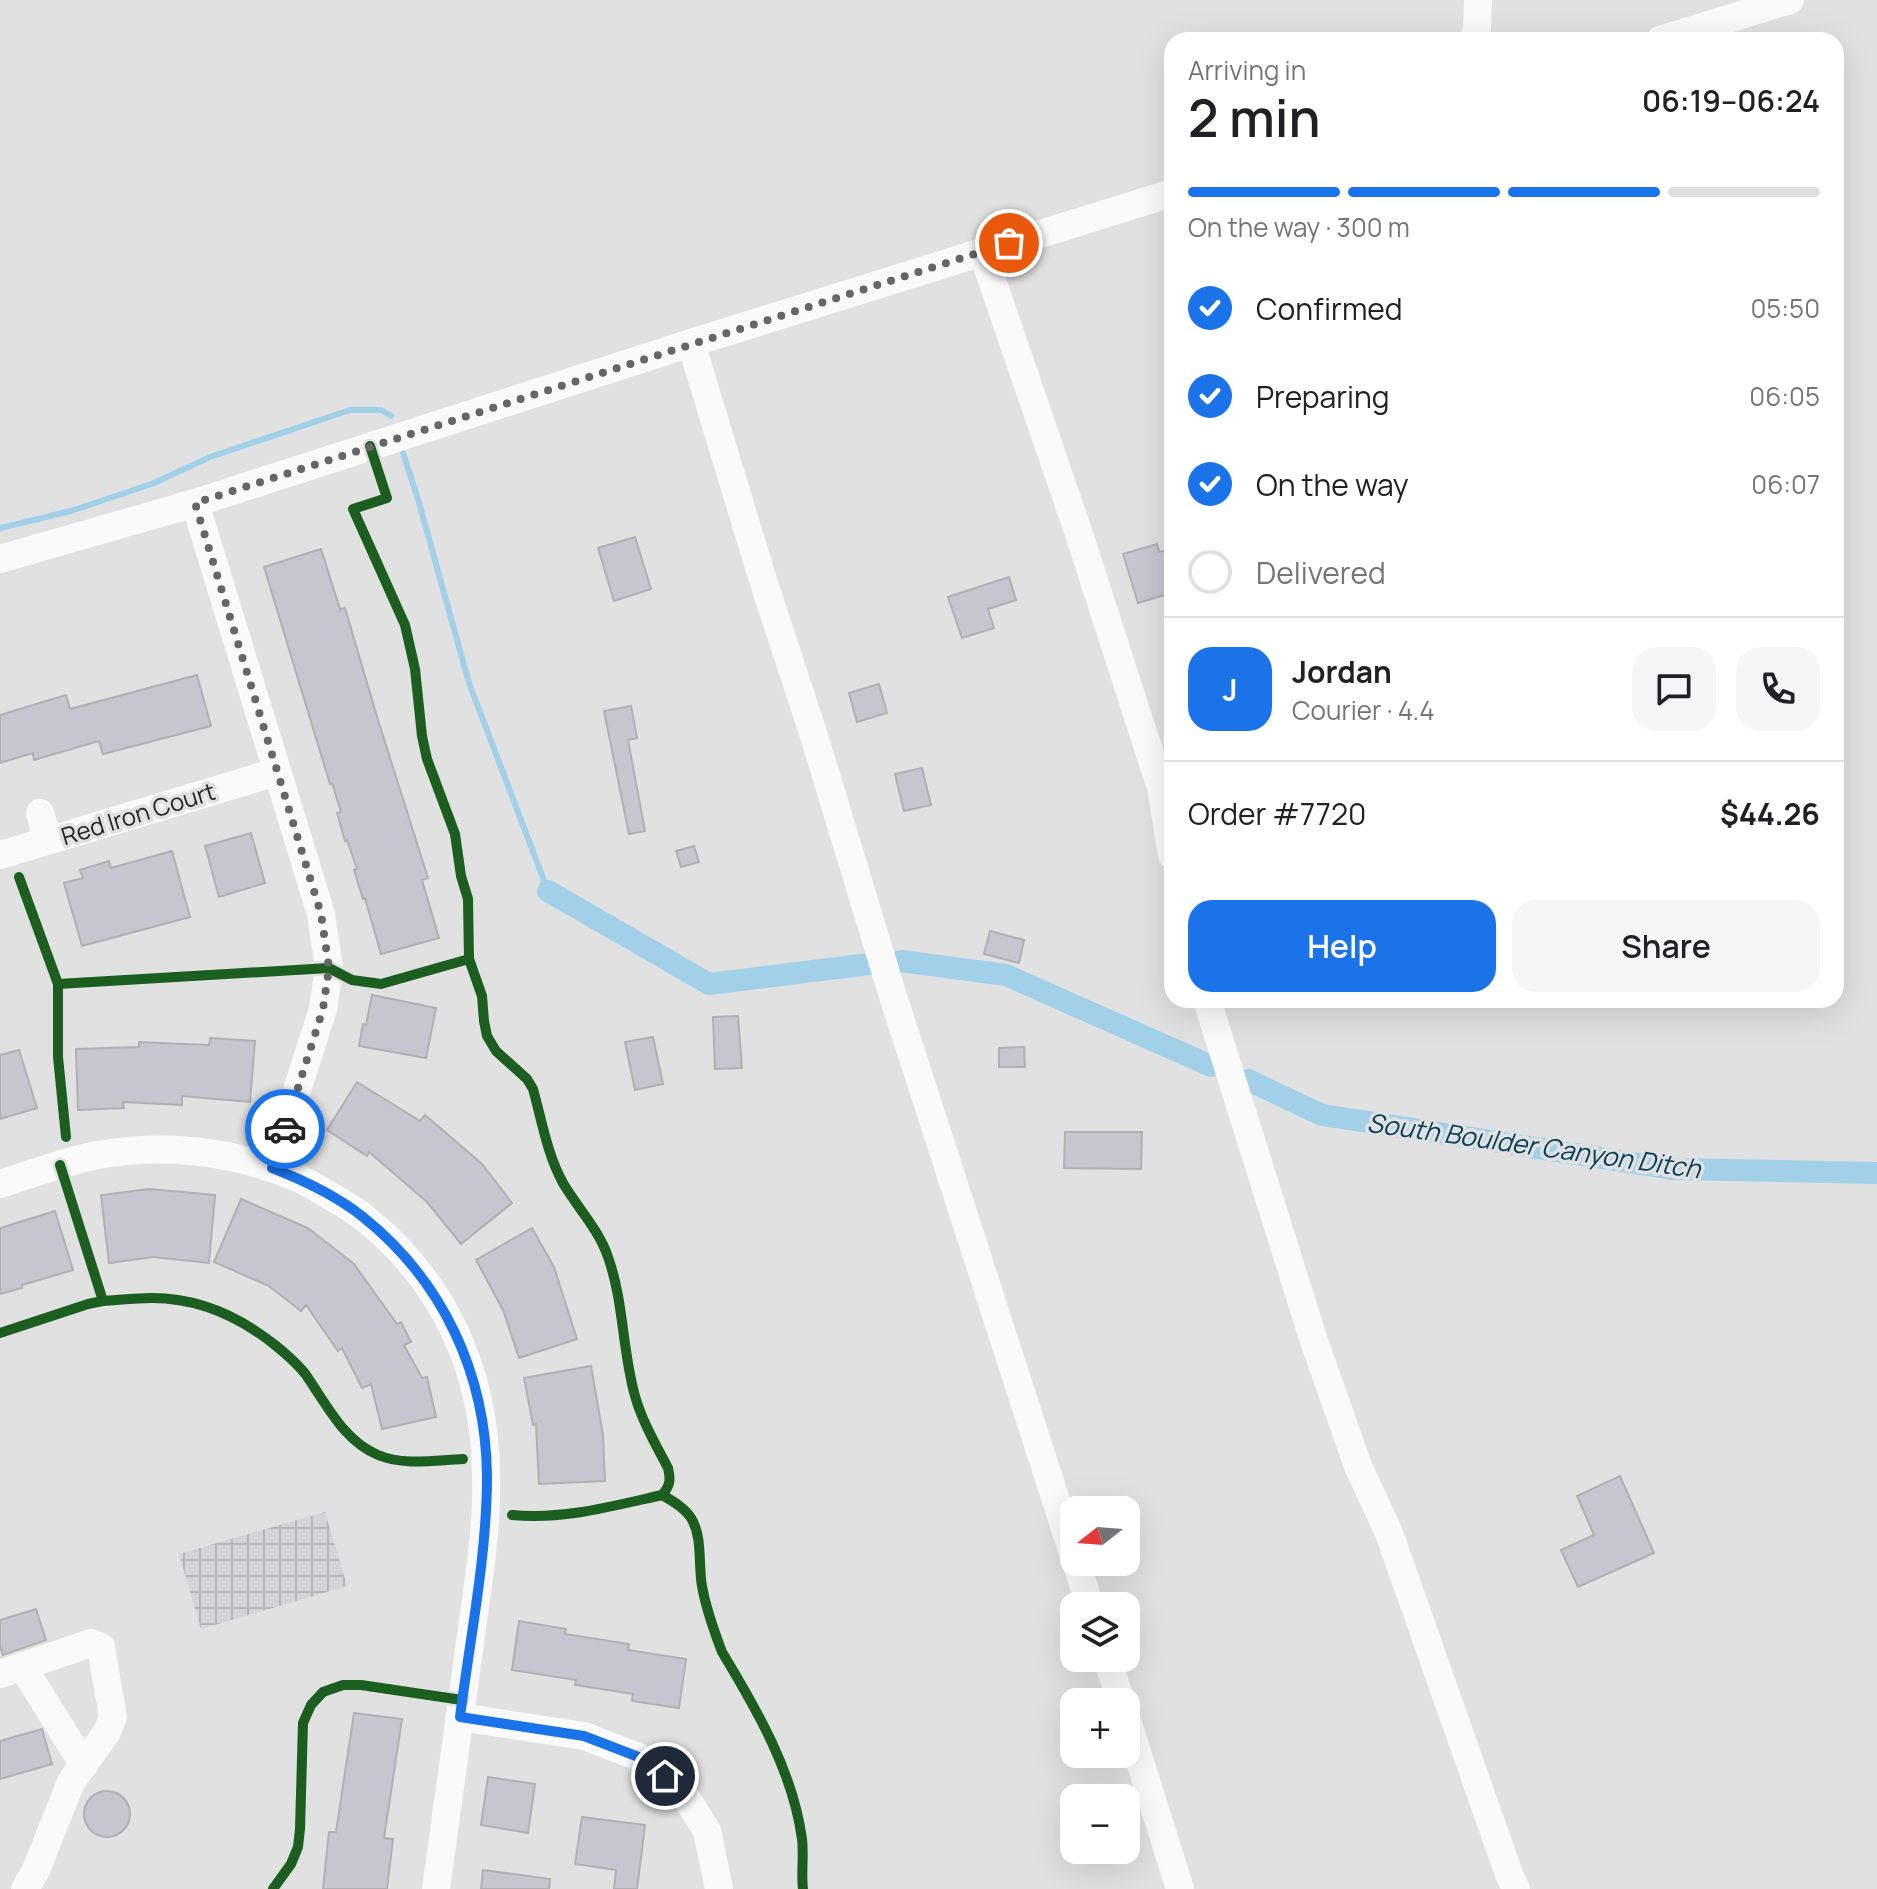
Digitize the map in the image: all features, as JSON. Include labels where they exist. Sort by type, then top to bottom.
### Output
[{"type":"street","points":[[1476,32],[1478,0]]},
{"type":"street","points":[[1686,32],[1790,0]]},
{"type":"street","points":[[0,559],[195,503],[691,343],[1164,195]]},
{"type":"street","points":[[982,251],[1079,534],[1161,788],[1164,806]]},
{"type":"street","points":[[691,343],[892,993],[1060,1513]]},
{"type":"street","points":[[195,503],[321,914],[329,968],[323,1009],[272,1168]]},
{"type":"street","name":"Red Iron Court","points":[[0,855],[276,772]]},
{"type":"street","points":[[40,813],[48,840]]},
{"type":"street","points":[[1210,1008],[1313,1338],[1358,1466],[1389,1533],[1516,1889]]},
{"type":"street","points":[[0,1184],[91,1157],[129,1150],[201,1151],[272,1168],[303,1180],[361,1215],[400,1250],[430,1287],[454,1328],[471,1374],[482,1419],[487,1475],[483,1537],[436,1889]]},
{"type":"street","points":[[25,1889],[36,1870],[71,1782],[84,1765],[107,1732],[113,1717],[101,1647],[91,1643],[11,1670],[84,1765]]},
{"type":"street","points":[[460,1717],[584,1736],[649,1761],[682,1791],[707,1831],[719,1889]]},
{"type":"street","points":[[1140,1762],[1180,1889]]},
{"type":"shaded area","points":[[325,1512],[347,1586],[201,1629],[179,1554]]},
{"type":"building","points":[[635,537],[651,589],[614,601],[598,548]]},
{"type":"building","points":[[1157,544],[1159,552],[1164,551],[1164,595],[1138,603],[1123,554]]},
{"type":"building","points":[[321,549],[340,609],[345,608],[428,878],[422,880],[439,938],[381,954],[354,870],[357,869],[337,813],[341,812],[264,567]]},
{"type":"building","points":[[1009,577],[1016,600],[988,609],[994,628],[962,638],[948,597]]},
{"type":"building","points":[[197,675],[211,726],[103,754],[99,741],[34,760],[33,753],[0,763],[0,715],[66,695],[70,709]]},
{"type":"building","points":[[879,684],[887,713],[857,722],[849,693]]},
{"type":"building","points":[[631,706],[637,738],[628,740],[645,831],[629,834],[604,711]]},
{"type":"building","points":[[922,768],[931,805],[904,811],[895,774]]},
{"type":"building","points":[[251,833],[265,883],[219,897],[205,846]]},
{"type":"building","points":[[694,846],[699,862],[681,867],[676,851]]},
{"type":"building","points":[[172,851],[190,917],[82,946],[64,883],[83,878],[80,870],[109,861],[111,868]]},
{"type":"building","points":[[990,931],[1024,940],[1019,963],[984,954]]},
{"type":"building","points":[[372,995],[436,1008],[426,1058],[359,1046]]},
{"type":"building","points":[[738,1016],[742,1068],[715,1069],[713,1017]]},
{"type":"building","points":[[653,1037],[663,1084],[635,1090],[625,1042]]},
{"type":"building","points":[[210,1038],[255,1041],[250,1102],[182,1096],[182,1105],[123,1102],[124,1108],[78,1110],[76,1049],[139,1047],[139,1042],[209,1045]]},
{"type":"building","points":[[1024,1047],[1025,1067],[999,1067],[999,1048]]},
{"type":"building","points":[[19,1050],[37,1108],[0,1119],[0,1055]]},
{"type":"building","points":[[357,1082],[420,1121],[425,1115],[482,1164],[512,1203],[461,1244],[427,1202],[369,1152],[367,1156],[327,1130]]},
{"type":"building","points":[[1065,1132],[1142,1132],[1141,1169],[1064,1168]]},
{"type":"building","points":[[149,1189],[215,1195],[209,1263],[153,1257],[109,1263],[101,1195]]},
{"type":"building","points":[[241,1199],[308,1228],[354,1264],[397,1324],[401,1322],[411,1342],[404,1345],[422,1378],[427,1377],[436,1417],[382,1429],[371,1384],[362,1388],[342,1348],[338,1351],[306,1305],[301,1311],[269,1286],[214,1262]]},
{"type":"building","points":[[55,1211],[73,1270],[0,1294],[0,1228]]},
{"type":"building","points":[[532,1228],[554,1267],[577,1339],[519,1358],[503,1310],[476,1260]]},
{"type":"building","points":[[591,1366],[603,1435],[605,1481],[539,1484],[536,1424],[533,1425],[524,1378]]},
{"type":"building","points":[[1620,1476],[1654,1553],[1578,1587],[1561,1550],[1594,1535],[1577,1496]]},
{"type":"building","points":[[36,1609],[46,1640],[3,1655],[0,1620]]},
{"type":"building","points":[[519,1621],[566,1629],[565,1634],[629,1644],[628,1650],[686,1659],[679,1708],[632,1701],[633,1694],[575,1685],[576,1680],[512,1670]]},
{"type":"building","points":[[354,1713],[402,1719],[384,1838],[393,1839],[387,1889],[323,1889],[329,1832],[336,1832]]},
{"type":"building","points":[[42,1729],[52,1764],[0,1779],[0,1741]]},
{"type":"building","points":[[488,1777],[535,1784],[528,1833],[481,1825]]},
{"type":"building","points":[[107,1791],[123,1798],[130,1814],[123,1830],[107,1837],[91,1830],[84,1814],[91,1798]]},
{"type":"building","points":[[582,1817],[645,1825],[637,1889],[614,1889],[616,1870],[575,1864]]},
{"type":"building","points":[[483,1870],[550,1879],[549,1889],[481,1889]]},
{"type":"waterway","points":[[0,528],[71,511],[154,483],[210,457],[350,410],[381,410],[391,416]]},
{"type":"waterway","points":[[403,453],[469,683],[548,891]]},
{"type":"waterway","name":"South Boulder Canyon Ditch","points":[[548,891],[709,984],[869,964]]},
{"type":"waterway","name":"South Boulder Canyon Ditch","points":[[901,961],[1006,975],[1211,1066]]},
{"type":"waterway","name":"South Boulder Canyon Ditch","points":[[1248,1080],[1322,1115],[1673,1169],[1877,1173]]},
{"type":"cycle path","points":[[370,446],[387,498],[353,509],[405,625],[415,669],[427,759],[455,834],[468,899],[469,959],[482,996],[487,1036],[496,1051],[527,1079],[533,1089],[557,1172],[604,1247],[617,1291],[635,1396],[645,1424],[668,1468],[668,1486],[662,1495],[569,1514],[512,1515]]},
{"type":"cycle path","points":[[19,877],[58,984],[58,1057],[66,1137]]},
{"type":"cycle path","points":[[58,984],[329,968],[352,980],[381,984],[469,959]]},
{"type":"cycle path","points":[[60,1165],[103,1301],[169,1299],[218,1311],[262,1335],[292,1359],[345,1431],[366,1448],[398,1460],[463,1459]]},
{"type":"cycle path","points":[[0,1333],[103,1301]]},
{"type":"cycle path","points":[[662,1495],[685,1511],[695,1526],[702,1586],[716,1636],[772,1742],[791,1790],[802,1839],[803,1889]]},
{"type":"cycle path","points":[[273,1889],[291,1864],[298,1847],[303,1723],[311,1705],[323,1692],[343,1685],[361,1685],[462,1700]]},
{"type":"way so far","points":[[285,1129],[323,1009],[329,968],[321,914],[195,503],[1009,243]]},
{"type":"route","points":[[285,1129],[272,1168],[303,1180],[361,1215],[400,1250],[430,1287],[454,1328],[471,1374],[482,1419],[487,1475],[483,1537],[460,1717],[584,1736],[649,1761],[665,1776]]}]
